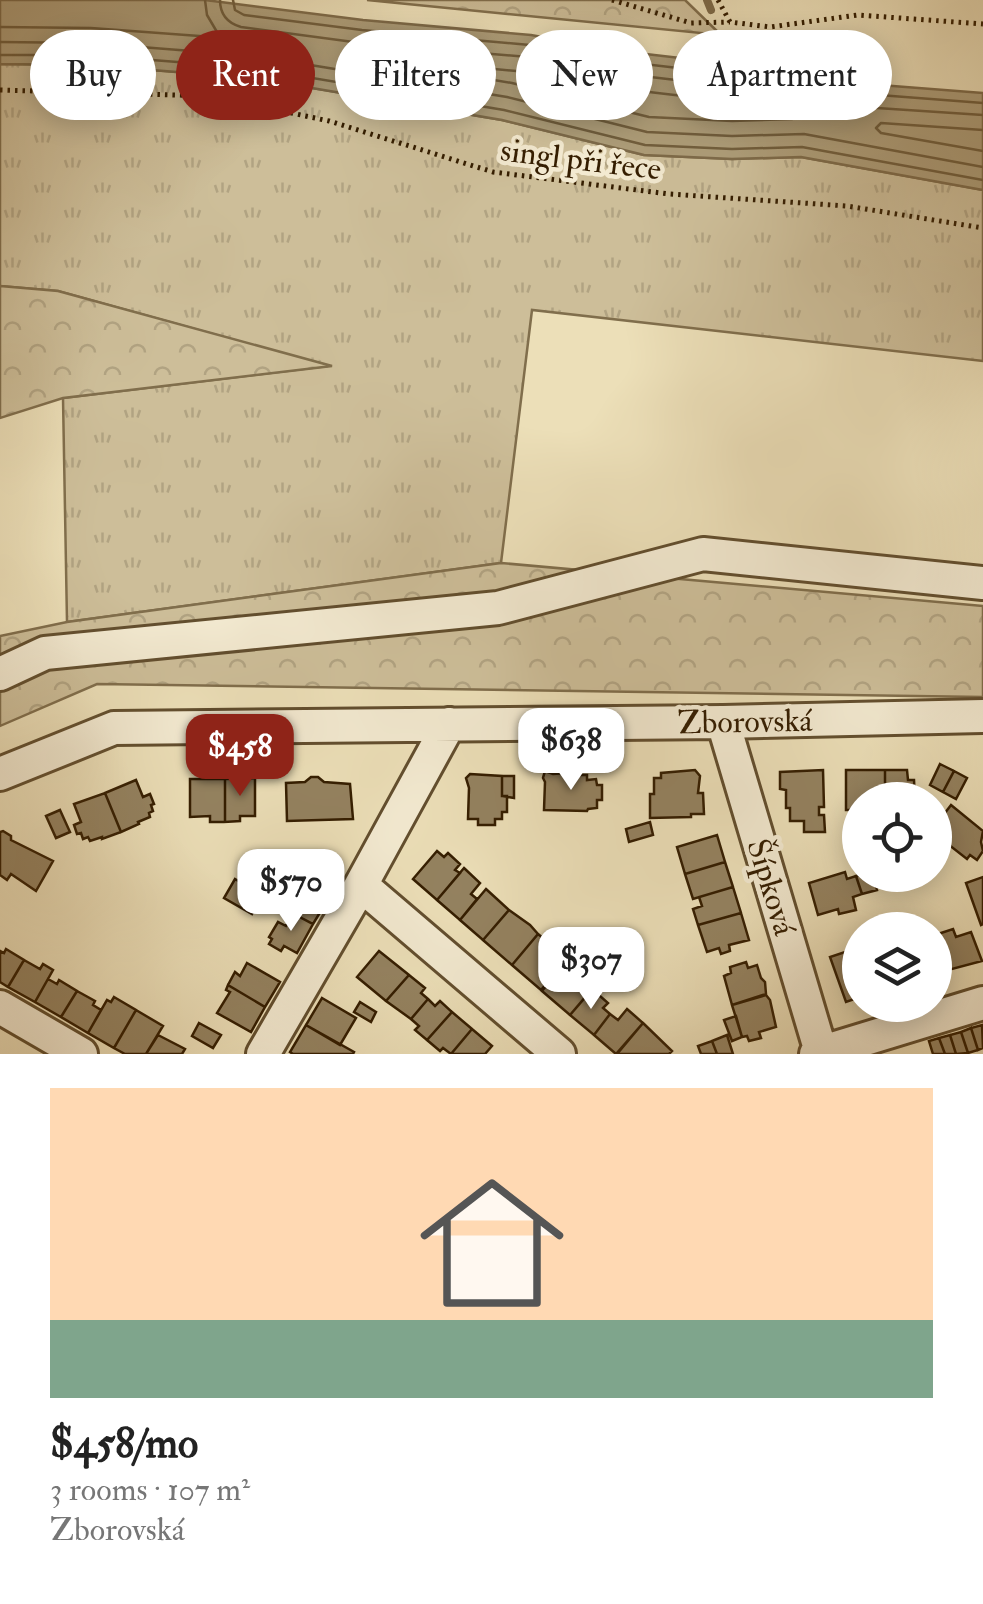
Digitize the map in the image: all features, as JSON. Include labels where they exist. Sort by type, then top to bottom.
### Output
[{"type":"street","points":[[0,674],[45,654],[498,608],[702,554],[983,583]]},
{"type":"street","name":"Zborovská","points":[[0,774],[114,728],[971,716],[983,743]]},
{"type":"street","name":"Šípková","points":[[723,722],[819,1053]]},
{"type":"street","points":[[262,1054],[449,724]]},
{"type":"street","points":[[361,885],[559,1054]]},
{"type":"street","points":[[819,1053],[983,1003]]},
{"type":"street","points":[[0,1007],[42,1044],[81,1054]]},
{"type":"path","points":[[612,0],[691,24],[730,22],[770,27],[858,15],[983,24]]},
{"type":"path","points":[[718,0],[730,22]]},
{"type":"path","name":"singl při řece","points":[[0,90],[212,96],[328,121],[492,172],[669,194],[847,206],[983,228]]},
{"type":"green space","points":[[367,0],[685,0],[716,30],[673,30]]},
{"type":"green space","points":[[0,64],[30,64],[30,120],[156,120],[156,70],[176,72],[176,120],[315,120],[315,89],[335,92],[335,120],[496,119],[644,155],[801,157],[983,190],[983,361],[532,310],[501,563],[67,622],[63,398],[328,366],[58,291],[0,286]]},
{"type":"green space","points":[[0,286],[58,291],[332,366],[63,398],[0,418]]},
{"type":"green space","points":[[501,563],[983,606],[983,697],[97,684],[0,726],[0,636],[67,622]]},
{"type":"water","points":[[0,0],[205,0],[475,30],[335,30],[335,92],[315,89],[315,30],[176,30],[176,72],[156,70],[156,30],[30,30],[30,64],[0,64]]},
{"type":"water","points":[[496,32],[516,34],[516,120],[653,120],[653,55],[673,57],[673,120],[892,120],[892,86],[983,93],[983,190],[801,157],[644,155],[496,119]]},
{"type":"building","points":[[940,764],[954,771],[948,782],[931,782]]},
{"type":"building","points":[[695,770],[700,776],[698,793],[703,793],[704,814],[650,818],[654,778],[661,778],[661,773]]},
{"type":"building","points":[[823,770],[824,807],[819,807],[819,815],[824,815],[825,832],[804,832],[804,821],[790,821],[786,790],[780,789],[780,772]]},
{"type":"building","points":[[846,770],[885,770],[885,782],[846,782]]},
{"type":"building","points":[[885,770],[907,770],[908,780],[914,782],[885,782]]},
{"type":"building","points":[[545,771],[596,779],[597,785],[602,785],[602,800],[597,800],[597,808],[587,811],[544,810]]},
{"type":"building","points":[[954,771],[967,778],[956,799],[952,797],[952,782],[948,782]]},
{"type":"building","points":[[470,774],[502,776],[507,812],[502,812],[502,819],[495,819],[495,825],[478,825],[478,819],[468,819],[466,778]]},
{"type":"building","points":[[502,776],[514,776],[514,798],[502,796]]},
{"type":"building","points":[[311,777],[350,784],[353,819],[287,821],[286,783],[305,782]]},
{"type":"building","points":[[255,778],[255,816],[225,822],[225,779]]},
{"type":"building","points":[[190,779],[225,779],[225,822],[210,822],[210,816],[190,817]]},
{"type":"building","points":[[136,780],[143,797],[150,794],[153,811],[150,817],[121,832],[105,793]]},
{"type":"building","points":[[105,793],[121,832],[102,839],[83,839],[74,825],[81,822],[74,804]]},
{"type":"building","points":[[952,806],[983,831],[983,851],[977,860],[970,855],[967,859],[952,847]]},
{"type":"building","points":[[60,810],[70,832],[56,838],[46,816]]},
{"type":"building","points":[[650,822],[653,835],[629,842],[626,829]]},
{"type":"building","points":[[3,831],[11,840],[53,861],[36,891],[11,874],[7,880],[0,875]]},
{"type":"building","points":[[717,835],[725,862],[685,874],[677,847]]},
{"type":"building","points":[[437,851],[444,857],[448,853],[460,864],[455,870],[460,873],[437,900],[413,879]]},
{"type":"building","points":[[725,862],[733,887],[693,899],[685,874]]},
{"type":"building","points":[[464,868],[480,883],[471,894],[477,899],[460,920],[437,900]]},
{"type":"building","points":[[267,873],[279,880],[268,898],[257,892]]},
{"type":"building","points":[[842,873],[842,892],[861,892],[853,897],[856,910],[839,914],[838,909],[818,915],[809,883]]},
{"type":"building","points":[[305,875],[330,896],[313,924],[294,914],[298,906],[290,901]]},
{"type":"building","points":[[983,877],[983,924],[981,925],[966,883]]},
{"type":"building","points":[[235,879],[262,895],[252,914],[224,898]]},
{"type":"building","points":[[733,887],[741,913],[698,925],[693,909],[702,906],[699,897]]},
{"type":"building","points":[[486,889],[509,910],[483,940],[460,920]]},
{"type":"building","points":[[509,910],[538,934],[512,965],[483,940]]},
{"type":"building","points":[[741,913],[749,940],[729,945],[730,951],[721,954],[719,948],[707,952],[698,925]]},
{"type":"building","points":[[294,914],[313,924],[297,953],[284,946],[281,951],[269,944],[269,937],[278,922],[286,926]]},
{"type":"building","points":[[952,929],[956,937],[971,932],[982,961],[952,969]]},
{"type":"building","points":[[538,934],[568,958],[541,990],[512,965]]},
{"type":"building","points":[[6,949],[24,960],[8,987],[0,982],[0,951],[4,953]]},
{"type":"building","points":[[379,951],[409,975],[386,1001],[357,977]]},
{"type":"building","points":[[842,953],[842,991],[830,957]]},
{"type":"building","points":[[24,960],[40,969],[43,964],[53,970],[35,1002],[8,987]]},
{"type":"building","points":[[566,962],[594,987],[570,1015],[542,991]]},
{"type":"building","points":[[746,962],[748,968],[757,965],[766,994],[732,1005],[724,976],[731,973],[730,967]]},
{"type":"building","points":[[247,963],[280,982],[265,1007],[228,985],[235,972],[240,976]]},
{"type":"building","points":[[409,975],[425,988],[421,993],[428,999],[411,1019],[386,1001]]},
{"type":"building","points":[[48,979],[57,984],[59,980],[77,991],[61,1017],[35,1002]]},
{"type":"building","points":[[228,985],[265,1007],[251,1032],[217,1013],[230,992],[226,990]]},
{"type":"building","points":[[592,989],[608,1003],[603,1008],[610,1014],[594,1035],[570,1015]]},
{"type":"building","points":[[77,991],[95,1001],[93,1005],[101,1010],[88,1033],[61,1017]]},
{"type":"building","points":[[766,995],[776,1027],[759,1032],[761,1038],[749,1041],[747,1036],[742,1037],[732,1005]]},
{"type":"building","points":[[114,997],[136,1010],[114,1048],[88,1033],[107,1000],[111,1002]]},
{"type":"building","points":[[322,998],[356,1018],[340,1045],[306,1025]]},
{"type":"building","points":[[428,999],[435,1006],[440,1001],[452,1012],[427,1040],[415,1030],[419,1026],[411,1019]]},
{"type":"building","points":[[360,1002],[376,1012],[371,1022],[354,1012]]},
{"type":"building","points":[[627,1009],[643,1023],[616,1054],[594,1035],[610,1014],[618,1020]]},
{"type":"building","points":[[136,1010],[163,1026],[146,1054],[125,1054],[114,1048]]},
{"type":"building","points":[[452,1012],[472,1029],[451,1054],[427,1040]]},
{"type":"building","points":[[736,1016],[742,1037],[732,1041],[724,1020]]},
{"type":"building","points":[[199,1023],[221,1035],[213,1048],[192,1036]]},
{"type":"building","points":[[643,1023],[672,1051],[617,1054]]},
{"type":"building","points":[[306,1025],[353,1054],[293,1054],[290,1052]]},
{"type":"building","points":[[982,1025],[983,1048],[978,1050],[971,1028]]},
{"type":"building","points":[[971,1028],[978,1050],[968,1053],[961,1032]]},
{"type":"building","points":[[472,1029],[492,1046],[485,1054],[451,1054]]},
{"type":"building","points":[[961,1032],[968,1053],[956,1054],[950,1035]]},
{"type":"building","points":[[158,1035],[185,1049],[182,1054],[146,1054]]},
{"type":"building","points":[[727,1035],[733,1054],[717,1054],[712,1041]]},
{"type":"building","points":[[950,1035],[956,1054],[945,1054],[939,1038]]},
{"type":"building","points":[[939,1038],[945,1054],[933,1054],[929,1041]]},
{"type":"building","points":[[712,1041],[717,1054],[701,1054],[698,1046]]},
{"type":"waterway","points":[[707,0],[711,10]]}]
